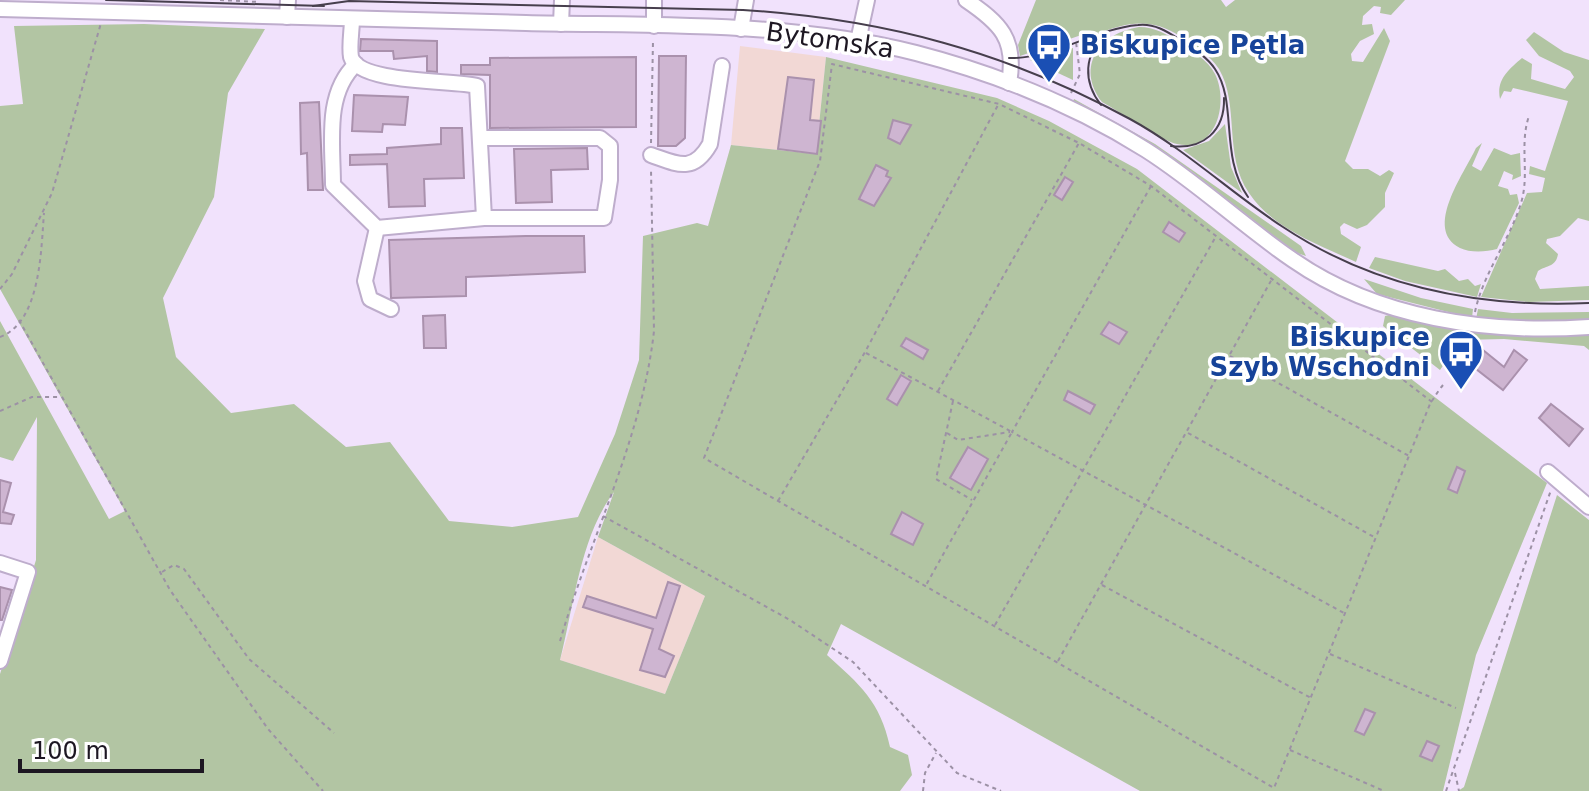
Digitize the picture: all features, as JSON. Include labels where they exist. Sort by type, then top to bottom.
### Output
[{"type":"street","points":[[287,17],[288,0]]},
{"type":"street","points":[[561,24],[562,0]]},
{"type":"street","points":[[654,0],[654,26]]},
{"type":"street","points":[[741,29],[746,0]]},
{"type":"street","points":[[858,41],[867,0]]},
{"type":"street","points":[[966,0],[993,18],[1006,38],[1013,59],[1009,83]]},
{"type":"street","name":"Bytomska","points":[[0,9],[152,6],[287,17],[741,29],[858,41],[918,53],[1009,83],[1081,114],[1146,150],[1200,187],[1291,259],[1325,280],[1401,309],[1472,325],[1521,329],[1589,327]]},
{"type":"street","points":[[352,19],[351,57],[356,64],[399,80],[477,86],[484,218]]},
{"type":"street","points":[[356,64],[340,79],[334,104],[333,185],[377,228],[484,218],[604,218],[610,146],[600,138],[480,138]]},
{"type":"street","points":[[651,155],[679,167],[687,166],[703,155],[710,144],[722,66]]},
{"type":"street","points":[[377,228],[365,281],[370,299],[391,309]]},
{"type":"street","points":[[1552,475],[1589,507]]},
{"type":"street","points":[[0,563],[28,572],[0,661]]},
{"type":"path","points":[[220,0],[263,2]]},
{"type":"path","points":[[0,289],[12,274],[45,208],[101,22]]},
{"type":"path","points":[[560,641],[602,515],[614,491],[651,357],[654,331],[651,155],[654,26]]},
{"type":"path","points":[[1069,98],[1080,74],[1076,42]]},
{"type":"path","points":[[1432,402],[1151,186],[1079,143],[999,104],[832,64],[820,161],[704,458],[1274,788],[1409,456],[1432,402],[1443,385]]},
{"type":"path","points":[[778,501],[865,352],[999,104]]},
{"type":"path","points":[[1472,325],[1477,301],[1521,204],[1525,171],[1523,134],[1529,116]]},
{"type":"path","points":[[938,392],[1079,143]]},
{"type":"path","points":[[925,586],[1151,186]]},
{"type":"path","points":[[0,337],[30,306],[38,273],[45,208]]},
{"type":"path","points":[[995,626],[1216,236]]},
{"type":"path","points":[[1057,662],[1273,278]]},
{"type":"path","points":[[19,320],[161,572],[268,729],[323,791]]},
{"type":"path","points":[[865,352],[1345,614]]},
{"type":"path","points":[[1229,356],[1409,456]]},
{"type":"path","points":[[0,411],[32,397],[62,397]]},
{"type":"path","points":[[953,400],[936,479],[973,501]]},
{"type":"path","points":[[946,432],[958,440],[1012,432]]},
{"type":"path","points":[[1186,432],[1376,538]]},
{"type":"path","points":[[1446,791],[1552,475]]},
{"type":"path","points":[[602,515],[790,620],[853,662],[957,773],[1001,791]]},
{"type":"path","points":[[161,572],[174,565],[184,569],[249,659],[334,733]]},
{"type":"path","points":[[1101,585],[1311,698]]},
{"type":"path","points":[[1328,654],[1456,708]]},
{"type":"path","points":[[1289,750],[1384,791]]},
{"type":"path","points":[[923,791],[925,773],[937,752]]},
{"type":"path","points":[[1454,769],[1459,791]]},
{"type":"shaded area","points":[[740,46],[826,57],[816,154],[731,145]]},
{"type":"shaded area","points":[[598,537],[705,596],[665,694],[560,660]]},
{"type":"green space","points":[[1036,0],[1221,0],[1226,7],[1235,0],[1405,0],[1391,15],[1380,13],[1381,7],[1374,6],[1363,16],[1362,25],[1372,24],[1374,34],[1360,41],[1351,54],[1352,61],[1363,62],[1384,28],[1390,41],[1345,161],[1353,169],[1368,169],[1380,176],[1389,170],[1394,173],[1385,193],[1385,207],[1367,225],[1357,229],[1344,223],[1340,227],[1341,234],[1361,247],[1356,262],[1283,226],[1249,193],[1236,163],[1225,83],[1219,69],[1206,55],[1170,31],[1159,26],[1139,24],[1095,35],[1093,31],[1020,56],[1018,45]]},
{"type":"green space","points":[[144,24],[265,29],[228,93],[214,197],[163,298],[176,357],[231,413],[294,404],[346,447],[390,442],[449,521],[512,527],[578,517],[615,434],[639,360],[643,236],[697,223],[708,226],[731,145],[816,154],[826,57],[997,98],[1049,121],[1137,169],[1547,483],[1476,655],[1443,791],[1140,791],[841,624],[827,655],[867,695],[881,717],[890,747],[908,755],[912,775],[900,791],[0,791],[0,674],[36,560],[37,417],[13,461],[0,457],[0,321],[109,519],[125,511],[0,289],[0,106],[23,104],[14,26]],"holes":[[[614,492],[598,537],[705,596],[665,694],[560,660],[586,551],[602,510]]]},
{"type":"green space","points":[[1139,27],[1155,30],[1179,42],[1204,60],[1215,74],[1221,98],[1220,111],[1210,133],[1202,141],[1191,145],[1177,144],[1161,137],[1102,102],[1094,89],[1091,76],[1096,53],[1113,36]]},
{"type":"green space","points":[[1534,32],[1564,52],[1589,60],[1589,221],[1578,218],[1560,236],[1547,239],[1546,243],[1558,254],[1557,258],[1553,264],[1538,271],[1535,279],[1540,289],[1589,286],[1589,300],[1529,302],[1481,297],[1527,193],[1542,192],[1545,178],[1529,174],[1530,166],[1545,171],[1568,101],[1513,88],[1511,92],[1504,91],[1500,99],[1502,81],[1522,58],[1532,64],[1531,79],[1565,89],[1574,77],[1570,71],[1539,56],[1526,40]]},
{"type":"green space","points":[[1073,48],[1073,80],[1030,60]]},
{"type":"green space","points":[[1074,99],[1155,144],[1301,246],[1306,256],[1294,252],[1191,171],[1073,102]]},
{"type":"green space","points":[[1225,124],[1231,167],[1242,193],[1183,150],[1209,141]]},
{"type":"green space","points":[[1482,143],[1472,166],[1481,171],[1494,148],[1511,155],[1520,153],[1521,176],[1512,180],[1513,175],[1504,171],[1498,186],[1508,189],[1510,195],[1517,194],[1519,203],[1497,249],[1473,251],[1460,248],[1450,239],[1445,228],[1446,215],[1456,186],[1476,148]]},
{"type":"green space","points":[[1375,257],[1438,271],[1445,269],[1459,281],[1468,279],[1475,286],[1481,284],[1477,297],[1405,281],[1369,268]]},
{"type":"green space","points":[[1364,279],[1421,298],[1473,309],[1472,318],[1377,294]]},
{"type":"green space","points":[[1478,309],[1512,313],[1589,312],[1589,320],[1521,324],[1476,319]]},
{"type":"green space","points":[[1393,314],[1474,332],[1589,333],[1589,350],[1584,346],[1504,339],[1461,340],[1440,370],[1383,326],[1385,316]]},
{"type":"green space","points":[[1557,495],[1589,520],[1589,791],[1458,791],[1464,787]]},
{"type":"building","points":[[361,39],[437,41],[437,72],[427,71],[427,56],[394,59],[393,51],[360,51]]},
{"type":"building","points":[[659,56],[686,56],[685,138],[676,146],[658,146]]},
{"type":"building","points":[[636,57],[636,127],[490,128],[490,75],[461,74],[461,65],[490,65],[490,58]]},
{"type":"building","points":[[788,77],[814,80],[810,120],[821,121],[817,154],[778,149]]},
{"type":"building","points":[[354,95],[408,97],[405,125],[383,124],[382,132],[352,131]]},
{"type":"building","points":[[319,102],[323,190],[308,190],[307,153],[301,154],[300,103]]},
{"type":"building","points":[[893,120],[911,125],[900,144],[888,138]]},
{"type":"building","points":[[441,128],[462,128],[464,178],[424,179],[425,206],[389,207],[387,164],[350,165],[350,155],[387,154],[387,148],[441,144]]},
{"type":"building","points":[[587,148],[588,169],[551,170],[552,202],[516,203],[514,149]]},
{"type":"building","points":[[876,165],[888,171],[886,176],[891,178],[874,206],[859,199]]},
{"type":"building","points":[[1065,177],[1073,182],[1062,200],[1054,195]]},
{"type":"building","points":[[1169,222],[1185,233],[1179,242],[1163,232]]},
{"type":"building","points":[[584,236],[585,272],[466,277],[466,296],[391,298],[389,240]]},
{"type":"building","points":[[445,315],[446,348],[424,348],[423,316]]},
{"type":"building","points":[[1109,322],[1127,332],[1119,344],[1101,334]]},
{"type":"building","points":[[906,338],[928,350],[923,359],[901,346]]},
{"type":"building","points":[[1483,350],[1504,367],[1514,350],[1527,360],[1503,390],[1471,365]]},
{"type":"building","points":[[901,375],[911,381],[897,405],[887,399]]},
{"type":"building","points":[[1068,391],[1095,405],[1090,414],[1064,400]]},
{"type":"building","points":[[1551,404],[1583,429],[1569,446],[1539,418]]},
{"type":"building","points":[[968,447],[988,459],[971,490],[950,478]]},
{"type":"building","points":[[1457,467],[1465,471],[1457,493],[1448,489]]},
{"type":"building","points":[[0,480],[11,483],[3,512],[14,515],[11,524],[0,523]]},
{"type":"building","points":[[902,512],[923,524],[913,545],[891,534]]},
{"type":"building","points":[[668,582],[680,586],[659,649],[674,656],[665,677],[640,670],[653,629],[583,607],[587,596],[656,618]]},
{"type":"building","points":[[0,587],[12,590],[2,620],[0,620]]},
{"type":"building","points":[[1365,709],[1375,713],[1364,735],[1355,731]]},
{"type":"building","points":[[1427,741],[1439,746],[1432,761],[1420,756]]},
{"type":"tram line","points":[[106,0],[324,6]]},
{"type":"tram line","points":[[313,6],[349,1],[743,10],[846,21],[895,31],[991,57],[1084,95],[1170,144],[1283,227],[1354,265],[1430,290],[1469,297],[1509,302],[1589,303]]},
{"type":"tram line","points":[[1009,58],[1042,54],[1105,32],[1138,25],[1156,27],[1172,34],[1208,61],[1222,83],[1234,164],[1248,197]]},
{"type":"tram line","points":[[1101,105],[1091,87],[1088,68],[1093,50],[1107,35]]},
{"type":"tram line","points":[[1171,146],[1193,145],[1210,136],[1221,120],[1224,98]]},
{"type":"place","name":"Biskupice Pętla","points":[[1049,84]]},
{"type":"place","name":"Biskupice Szyb Wschodni","points":[[1461,391]]}]
